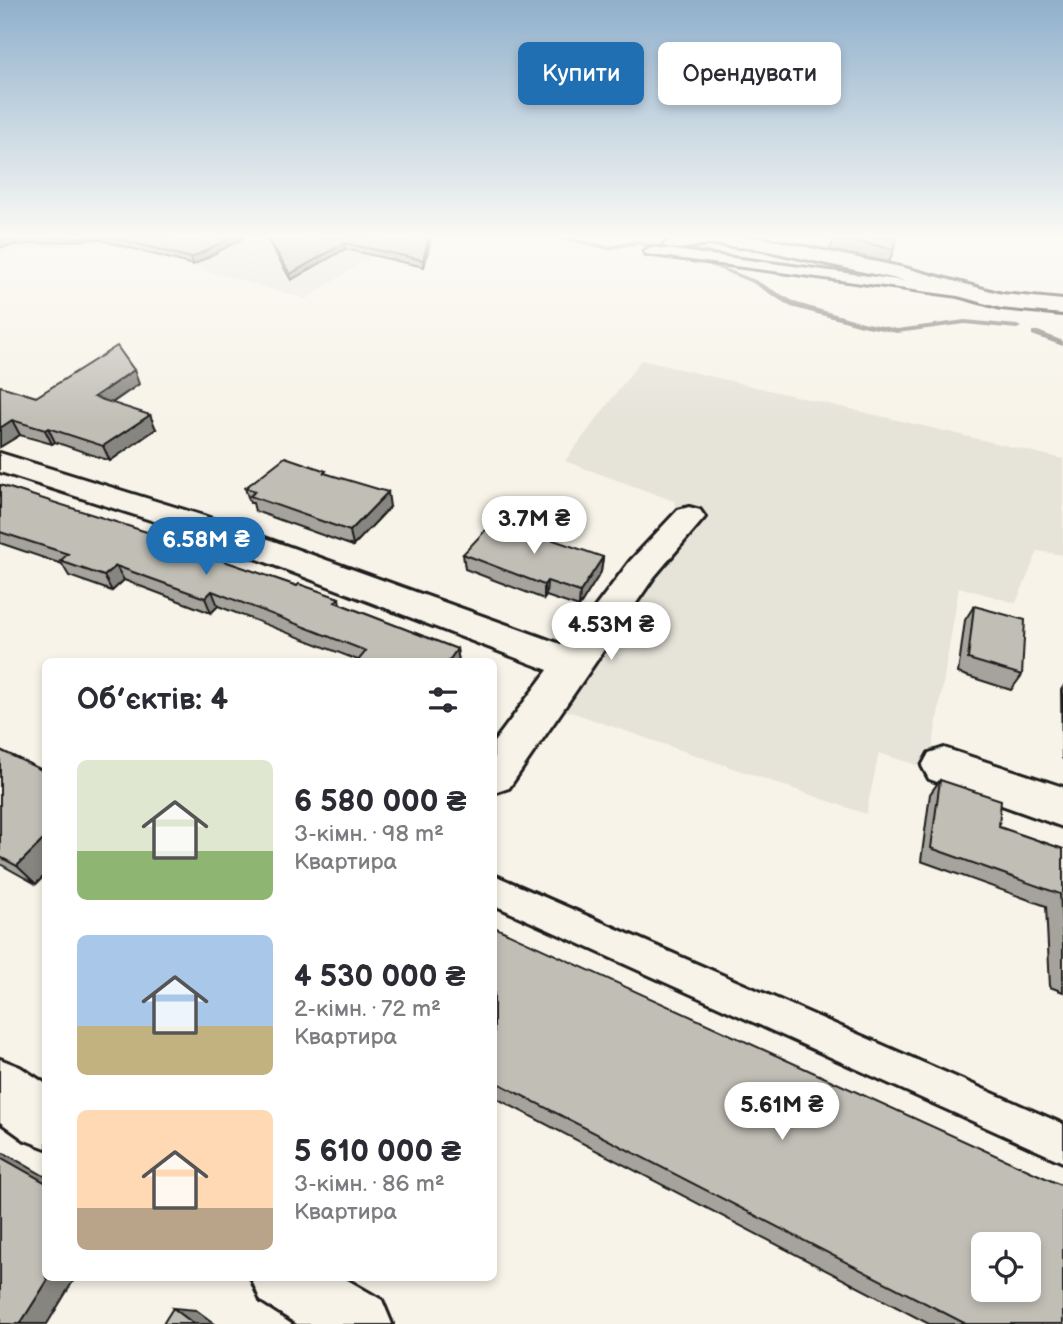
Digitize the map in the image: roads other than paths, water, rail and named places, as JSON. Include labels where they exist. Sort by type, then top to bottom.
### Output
[{"type":"street","points":[[992,299],[1063,307]]},
{"type":"street","points":[[0,462],[190,522],[573,664]]},
{"type":"street","points":[[497,771],[642,569],[690,517]]},
{"type":"street","points":[[944,766],[1063,807]]},
{"type":"street","points":[[0,1087],[42,1116]]},
{"type":"street","points":[[290,1281],[358,1324]]},
{"type":"lane","points":[[497,891],[1063,1143]]},
{"type":"waterway","points":[[783,299],[794,305],[897,331],[965,322],[1017,327]]},
{"type":"waterway","points":[[1035,333],[1063,344]]}]
